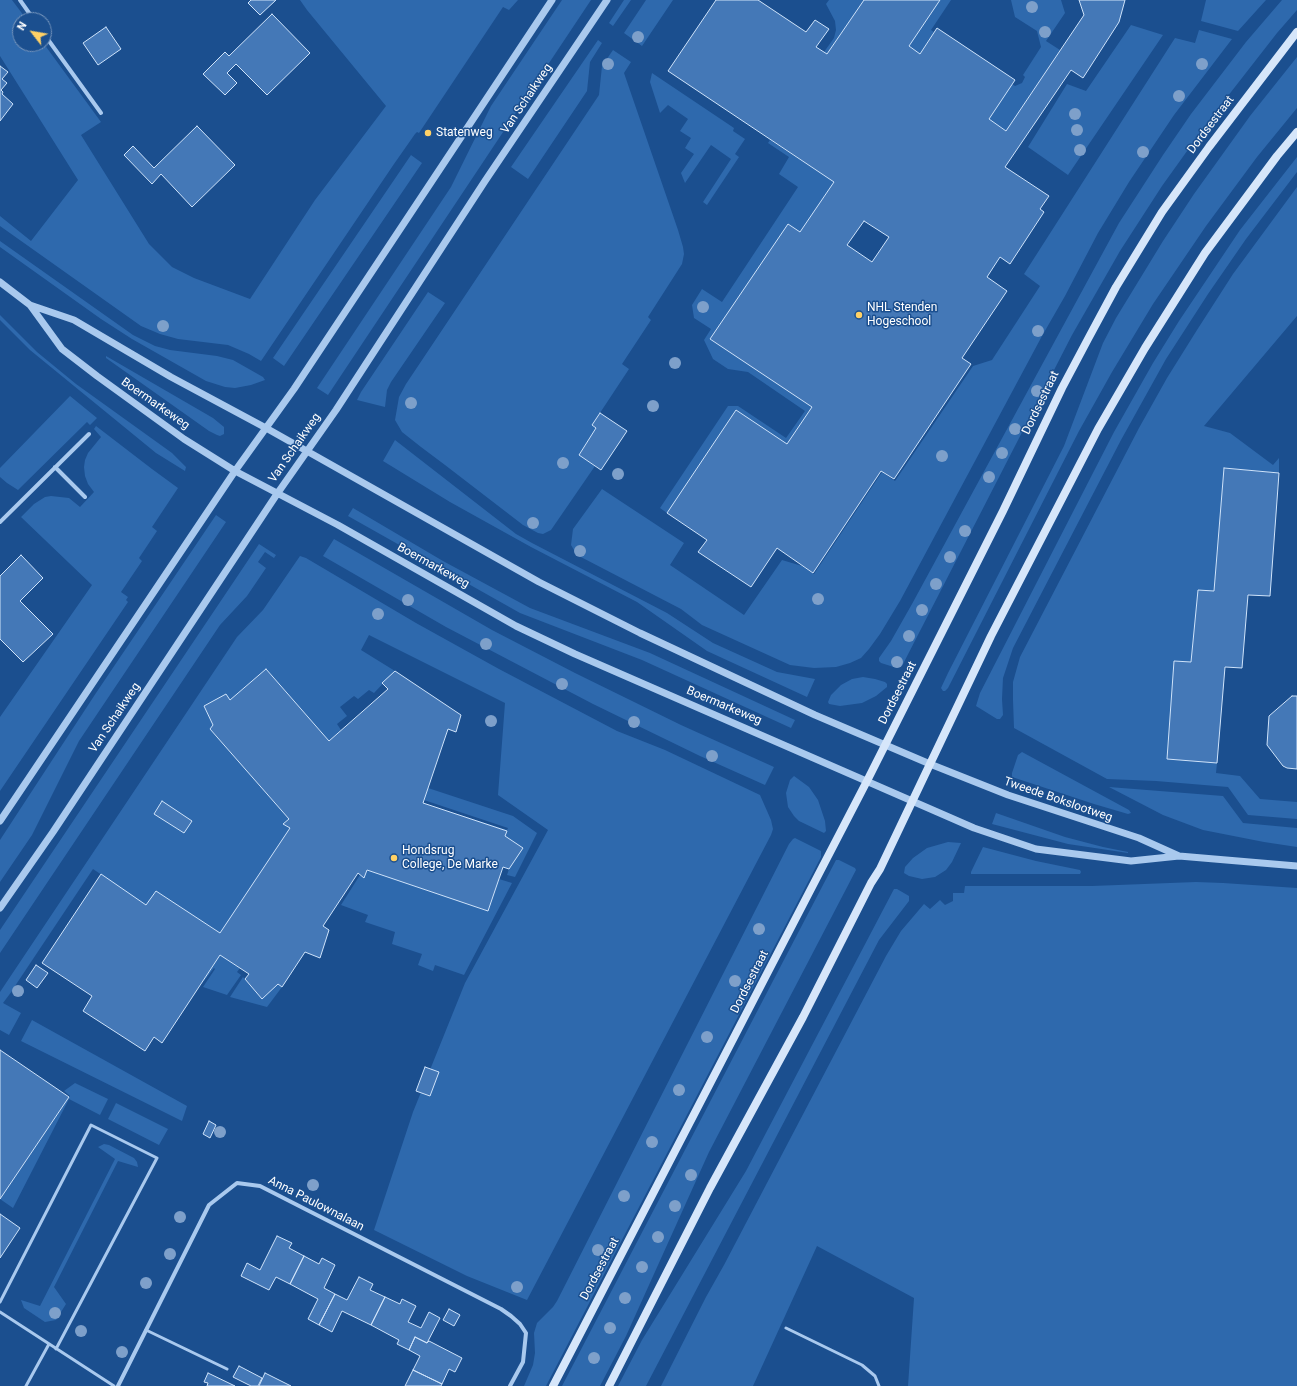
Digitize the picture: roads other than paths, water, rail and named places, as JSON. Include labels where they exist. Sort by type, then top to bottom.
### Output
[{"type":"main road","name":"Dordsestraat","points":[[553,1386],[867,782],[996,525],[1062,388],[1116,287],[1170,200],[1208,147],[1297,32]]},
{"type":"main road","points":[[609,1386],[710,1188],[803,1017],[871,883],[880,869],[991,636],[1098,429],[1141,355],[1205,254],[1277,156],[1297,132]]},
{"type":"street","points":[[20,0],[28,12]]},
{"type":"street","points":[[0,821],[235,472],[294,389],[552,0]]},
{"type":"street","name":"Van Schaikweg","points":[[0,908],[53,832],[607,0]]},
{"type":"street","points":[[52,45],[101,113]]},
{"type":"street","name":"Boermarkeweg","points":[[0,282],[30,305],[62,349],[178,434],[235,472],[338,525],[516,626],[575,654],[912,801]]},
{"type":"street","name":"Boermarkeweg","points":[[30,305],[74,320],[171,377],[266,428],[568,597],[733,677],[815,715],[885,745]]},
{"type":"street","points":[[0,522],[89,434]]},
{"type":"street","points":[[55,467],[85,497]]},
{"type":"street","name":"Tweede Bokslootweg","points":[[885,745],[1008,795],[1139,838],[1179,856]]},
{"type":"street","name":"Tweede Bokslootweg","points":[[912,801],[974,828],[1036,849],[1131,861],[1179,856],[1297,866]]},
{"type":"street","name":"Anna Paulownalaan","points":[[118,1386],[209,1205],[237,1183],[260,1186],[501,1309],[520,1324],[526,1333],[522,1362],[510,1386]]},
{"type":"lane","points":[[0,1302],[91,1125],[157,1158],[56,1349]]},
{"type":"lane","points":[[0,1312],[114,1386]]},
{"type":"lane","points":[[786,1328],[862,1365],[875,1376],[879,1386]]},
{"type":"lane","points":[[146,1330],[227,1369]]},
{"type":"lane","points":[[26,1386],[49,1344]]},
{"type":"place","name":"Statenweg","points":[[428,133]]},
{"type":"place","name":"NHL Stenden Hogeschool","points":[[859,315]]},
{"type":"place","name":"Hondsrug College, De Marke","points":[[394,858]]}]
